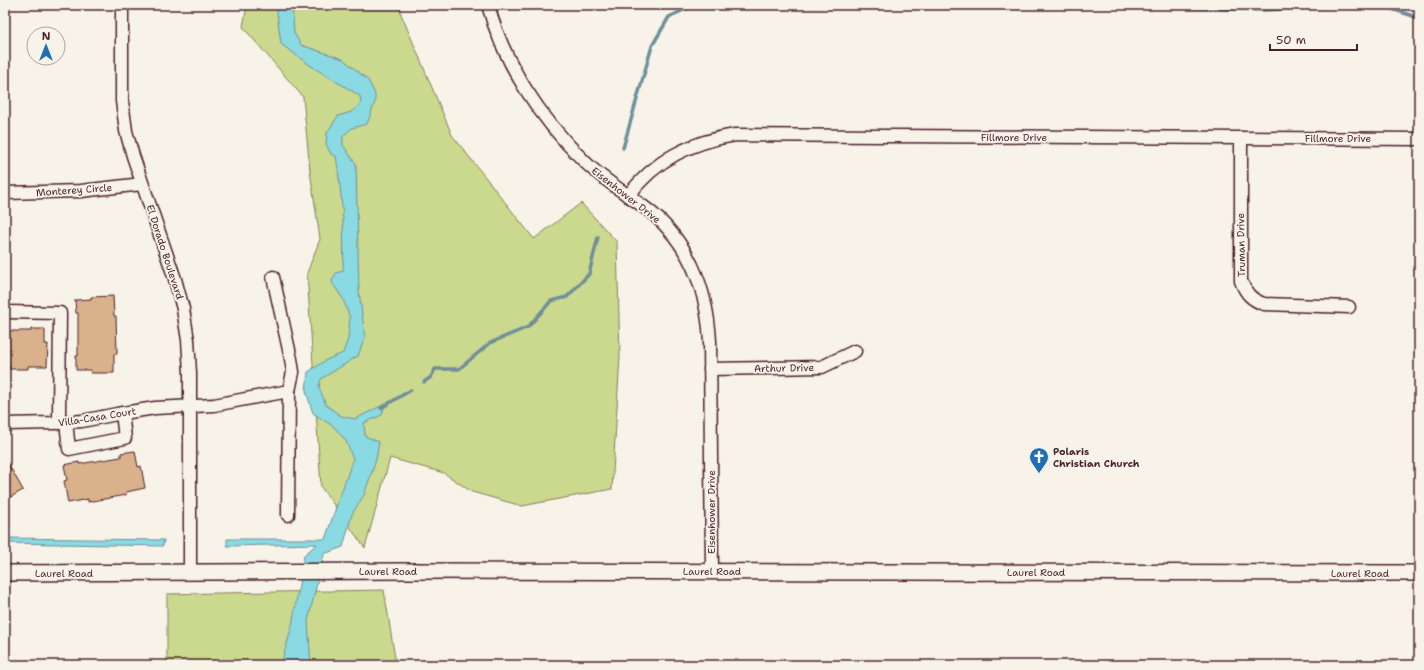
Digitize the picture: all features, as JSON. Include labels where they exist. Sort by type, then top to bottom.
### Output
[{"type":"street","name":"El Dorado Boulevard","points":[[122,5],[122,102],[126,131],[142,184],[175,279],[183,309],[188,346],[190,406],[190,573]]},
{"type":"street","name":"Eisenhower Drive","points":[[488,5],[500,39],[512,66],[527,92],[545,117],[585,162],[608,182],[645,207],[660,221],[676,239],[699,280],[709,320],[712,571]]},
{"type":"street","name":"Fillmore Drive","points":[[628,196],[647,174],[663,161],[681,150],[709,140],[736,135],[1419,139]]},
{"type":"street","name":"Truman Drive","points":[[1241,138],[1241,281],[1245,290],[1250,297],[1257,302],[1264,304],[1350,307]]},
{"type":"street","name":"Monterey Circle","points":[[5,193],[82,191],[142,184]]},
{"type":"street","points":[[273,277],[293,372],[289,390],[288,515]]},
{"type":"street","points":[[5,312],[60,313],[59,416],[63,423],[69,449],[125,438],[122,413]]},
{"type":"street","name":"Arthur Drive","points":[[710,369],[822,367],[855,351]]},
{"type":"street","name":"Villa-Casa Court","points":[[5,424],[63,423],[82,421],[155,408],[214,405],[289,390]]},
{"type":"street","name":"Laurel Road","points":[[5,573],[712,571],[1419,573]]},
{"type":"green space","points":[[247,5],[400,5],[401,14],[452,135],[534,239],[581,203],[617,242],[620,357],[612,489],[522,506],[472,492],[444,473],[390,458],[365,548],[321,487],[307,273],[320,239],[310,171],[303,97],[243,27]]},
{"type":"green space","points":[[384,590],[396,665],[167,665],[167,594]]},
{"type":"water","points":[[276,5],[292,5],[294,33],[301,45],[343,59],[368,80],[375,94],[375,102],[367,124],[352,128],[343,136],[343,145],[356,164],[359,291],[365,337],[358,356],[321,379],[319,387],[326,405],[341,416],[355,419],[385,404],[382,415],[364,423],[365,436],[379,442],[376,460],[364,495],[352,514],[343,547],[324,554],[308,621],[311,665],[283,665],[282,661],[292,626],[304,555],[317,544],[227,546],[227,539],[325,539],[353,459],[346,441],[334,427],[313,413],[306,391],[308,372],[326,360],[343,353],[348,339],[350,318],[343,299],[332,281],[336,273],[343,271],[343,228],[336,156],[331,154],[326,144],[327,133],[338,116],[351,112],[361,104],[360,96],[311,66],[281,44]]},
{"type":"water","points":[[5,538],[164,540],[163,546],[5,543]]},
{"type":"building","points":[[113,296],[114,316],[116,316],[117,354],[114,354],[114,373],[91,373],[91,370],[76,370],[76,356],[78,356],[78,313],[76,313],[75,300],[91,299],[91,297]]},
{"type":"building","points":[[31,329],[45,329],[45,344],[48,344],[47,366],[28,366],[28,369],[9,369],[9,366],[5,366],[5,331],[31,331]]},
{"type":"building","points":[[135,451],[138,467],[141,466],[145,488],[126,492],[126,495],[88,502],[88,499],[68,503],[64,481],[67,480],[64,465],[121,457],[121,453]]},
{"type":"building","points":[[5,458],[23,490],[5,500]]},
{"type":"waterway","points":[[623,148],[652,46],[669,17],[694,5]]},
{"type":"waterway","points":[[754,5],[760,7],[853,5]]},
{"type":"waterway","points":[[1004,5],[1040,5]]},
{"type":"waterway","points":[[1126,5],[1263,10],[1351,5]]},
{"type":"waterway","points":[[1380,5],[1419,18]]},
{"type":"waterway","points":[[424,382],[431,377],[435,369],[459,369],[490,343],[528,327],[551,301],[567,297],[589,274],[598,237]]},
{"type":"waterway","points":[[381,408],[411,390]]},
{"type":"place","name":"Polaris Christian Church","points":[[1039,474]]}]
